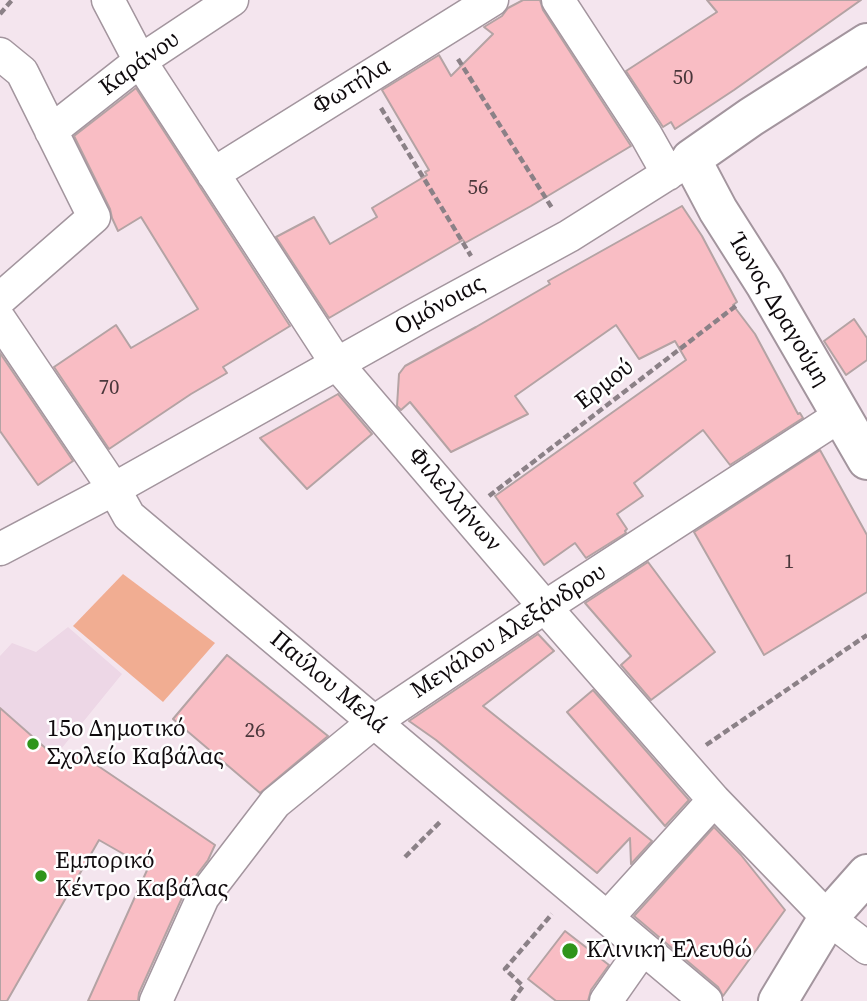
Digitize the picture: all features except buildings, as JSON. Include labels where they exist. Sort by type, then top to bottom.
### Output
[{"type":"main road","name":"Ομόνοιας","points":[[680,166],[867,43]]},
{"type":"main road","name":"Ίωνος Δραγούμη","points":[[680,166],[718,210],[765,284],[867,460]]},
{"type":"main road","points":[[778,1001],[828,918],[867,874]]},
{"type":"street","name":"Φιλελλήνων","points":[[108,0],[141,61],[337,364],[714,800],[828,918],[867,948]]},
{"type":"street","name":"Καράνου","points":[[51,131],[141,61],[232,0]]},
{"type":"street","name":"Φωτήλα","points":[[213,174],[492,0]]},
{"type":"street","name":"Ίωνος Δραγούμη","points":[[558,0],[646,135],[680,166]]},
{"type":"street","points":[[0,54],[22,72],[94,217],[0,299]]},
{"type":"street","name":"Ομόνοιας","points":[[0,549],[114,489],[569,236],[680,166]]},
{"type":"street","name":"Παύλου Μελά","points":[[0,320],[114,489],[129,516],[706,1001]]},
{"type":"street","name":"Μεγάλου Αλεξάνδρου","points":[[156,1001],[203,897],[275,803],[374,722],[545,607],[841,415]]},
{"type":"street","points":[[607,918],[714,800]]},
{"type":"street","points":[[606,1001],[643,948]]},
{"type":"path","points":[[0,14],[12,0]]},
{"type":"path","points":[[441,32],[569,236]]},
{"type":"path","points":[[364,80],[486,281]]},
{"type":"path","name":"Ερμού","points":[[466,514],[765,284]]},
{"type":"path","points":[[681,762],[867,635]]},
{"type":"path","points":[[405,857],[464,797]]},
{"type":"path","points":[[512,1001],[523,986],[505,969],[573,889]]},
{"type":"shaded area","points":[[123,574],[215,643],[163,702],[73,626]]},
{"type":"shaded area","name":"15ο Δημοτικό Σχολείο Καβάλας","points":[[68,627],[122,674],[5,818],[0,814],[0,656],[12,643],[36,652]]},
{"type":"place","name":"15ο Δημοτικό Σχολείο Καβάλας","points":[[33,744]]},
{"type":"place","name":"Εμπορικό Κέντρο Καβάλας","points":[[41,876]]},
{"type":"place","name":"Κλινική Ελευθώ","points":[[570,951]]}]
